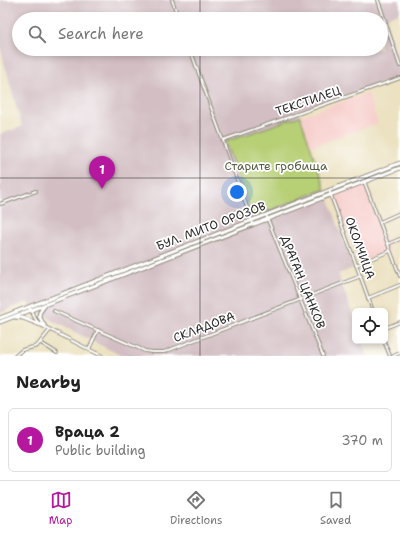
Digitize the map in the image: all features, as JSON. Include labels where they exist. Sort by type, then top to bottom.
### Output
[{"type":"main road","name":"БУЛ. МИТО ОРОЗОВ","points":[[30,309],[252,220],[400,163]]},
{"type":"main road","name":"БУЛ. МИТО ОРОЗОВ","points":[[30,309],[400,168]]},
{"type":"main road","points":[[45,327],[40,321],[39,314],[46,304]]},
{"type":"main road","points":[[0,322],[30,309]]},
{"type":"main road","points":[[0,318],[30,309]]},
{"type":"main road","points":[[14,317],[23,318],[41,325]]},
{"type":"street","points":[[172,0],[176,12]]},
{"type":"street","points":[[378,0],[382,12]]},
{"type":"street","points":[[388,30],[400,66]]},
{"type":"street","points":[[193,56],[253,224]]},
{"type":"street","name":"ТЕКСТИЛЕЦ","points":[[223,140],[400,78]]},
{"type":"street","points":[[364,182],[400,276]]},
{"type":"street","name":"ОКОЛЧИЦА","points":[[329,190],[372,308]]},
{"type":"street","points":[[0,204],[36,191]]},
{"type":"street","points":[[380,222],[400,213]]},
{"type":"street","name":"ДРАГАН ЦАНКОВ","points":[[266,215],[323,356]]},
{"type":"street","points":[[388,244],[400,239]]},
{"type":"street","points":[[356,265],[391,250]]},
{"type":"street","name":"СКЛАДОВА","points":[[54,311],[145,351],[164,352],[360,276]]},
{"type":"street","points":[[368,298],[400,286]]},
{"type":"street","points":[[30,309],[36,320],[41,325],[102,356]]},
{"type":"street","points":[[388,327],[400,322]]},
{"type":"street","points":[[15,356],[22,350],[37,346],[41,343],[50,330]]},
{"type":"street","points":[[89,350],[98,330]]},
{"type":"street","points":[[41,343],[57,354]]},
{"type":"street","points":[[385,344],[390,356]]},
{"type":"street","points":[[393,356],[400,353]]},
{"type":"shaded area","points":[[0,0],[400,0],[400,13],[388,17],[388,12],[12,12],[12,56],[388,56],[388,30],[400,66],[400,77],[298,111],[353,268],[338,274],[352,314],[352,344],[363,344],[367,356],[122,356],[51,320],[27,302],[0,313],[0,134],[22,127],[0,47]]},
{"type":"shaded area","points":[[368,93],[378,123],[310,147],[300,116]]},
{"type":"shaded area","points":[[364,183],[390,251],[359,263],[333,195]]},
{"type":"green space","name":"Старите гробища","points":[[300,116],[325,189],[253,217],[225,142]]},
{"type":"place","name":"Враца 2","points":[[102,189]]}]
